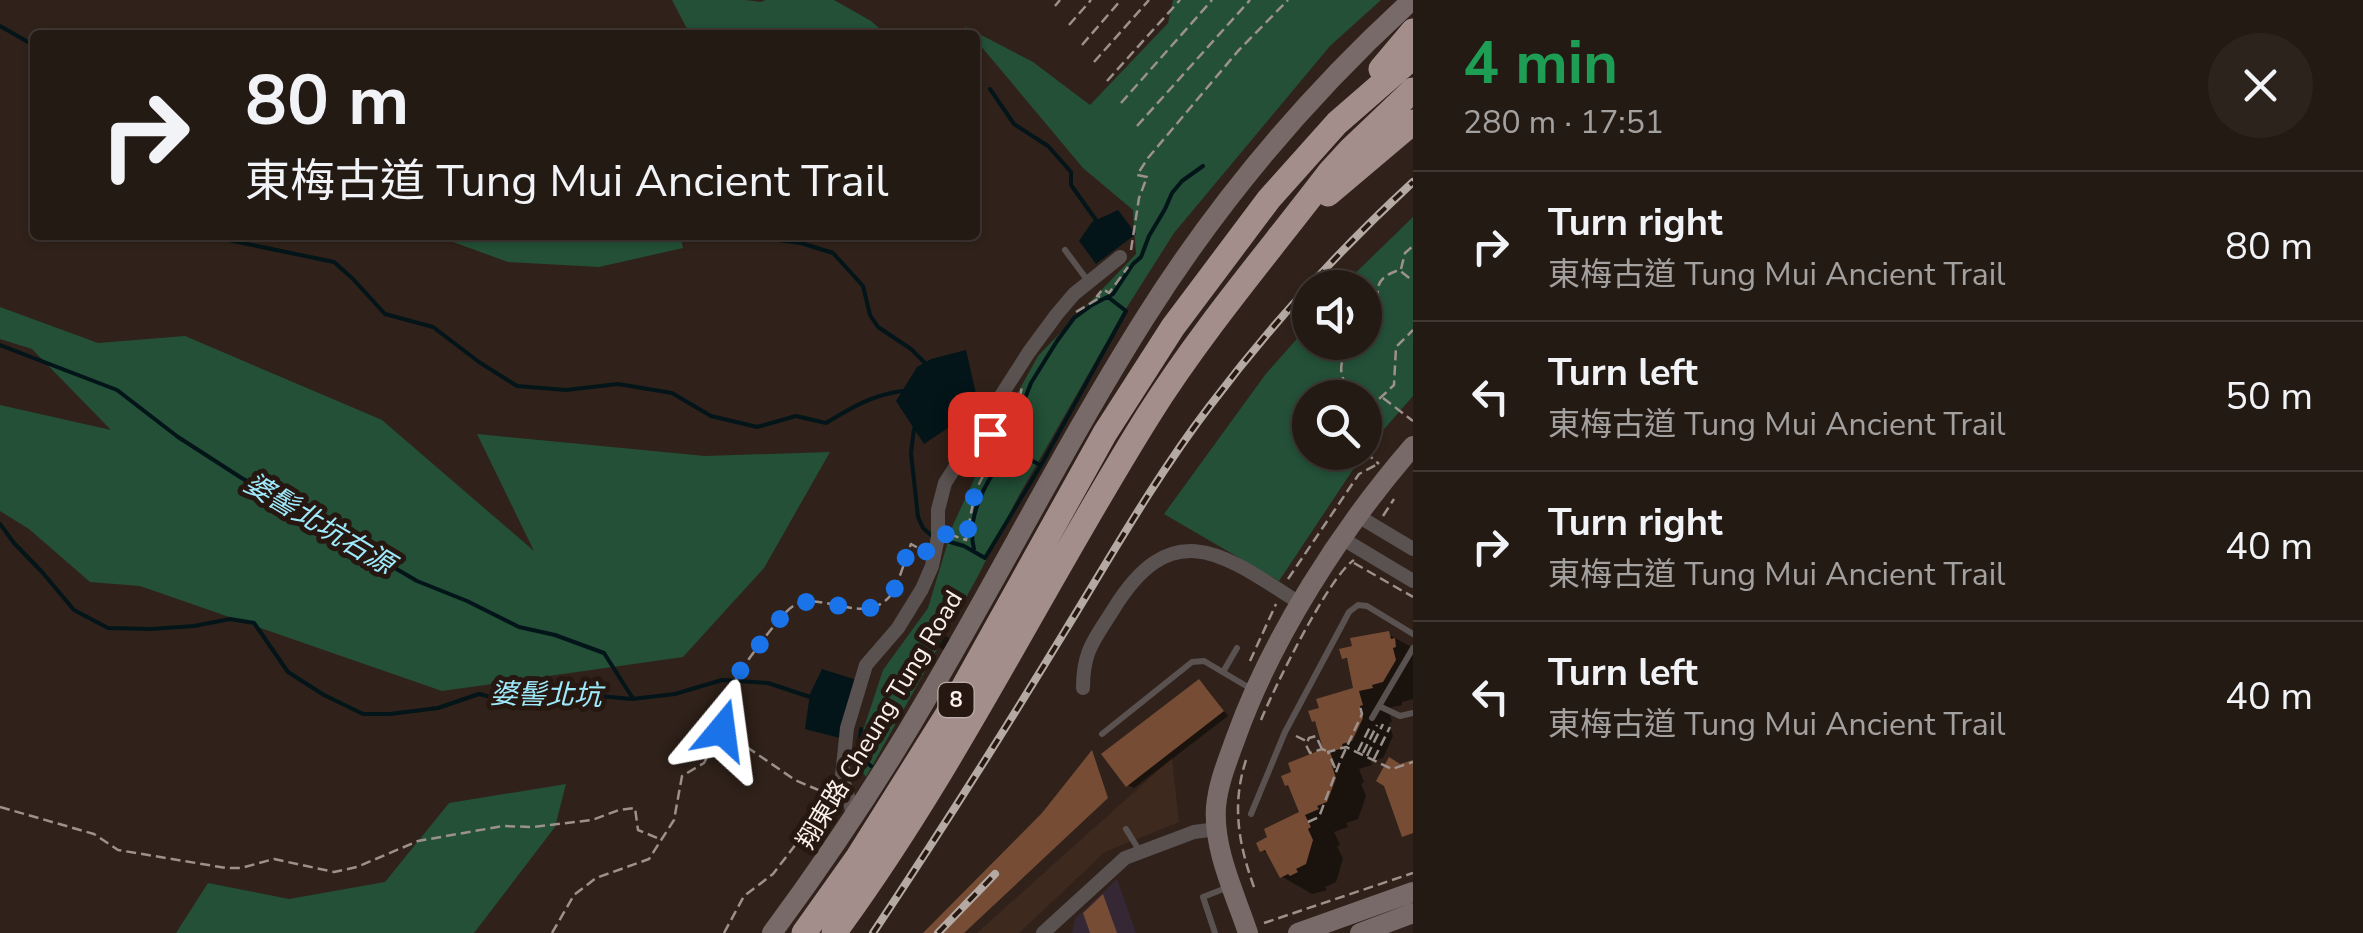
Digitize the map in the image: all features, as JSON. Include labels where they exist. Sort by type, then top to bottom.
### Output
[{"type":"highway","points":[[1337,123],[1413,31]]},
{"type":"highway","name":"8","points":[[804,933],[954,704],[1128,395],[1174,326],[1269,199],[1337,123],[1413,57]]},
{"type":"highway","name":"8","points":[[834,933],[926,797],[1151,412],[1224,310],[1351,148],[1413,90]]},
{"type":"highway","points":[[1280,238],[1413,122]]},
{"type":"main road","name":"翔東路 Cheung Tung Road","points":[[772,933],[854,817],[932,691],[1094,402],[1169,282],[1218,214],[1324,87],[1412,0]]},
{"type":"main road","points":[[1256,928],[1231,886],[1217,829],[1216,807],[1223,773],[1254,691],[1301,604],[1358,516],[1413,446]]},
{"type":"main road","points":[[1298,933],[1413,892]]},
{"type":"main road","points":[[1360,933],[1413,913]]},
{"type":"street","points":[[854,817],[842,776],[848,728],[866,665],[898,628],[922,590],[934,555],[938,510],[946,483],[1057,314],[1089,282],[1126,260]]},
{"type":"street","points":[[1358,516],[1413,549]]},
{"type":"street","points":[[1343,539],[1413,581]]},
{"type":"street","points":[[1083,688],[1086,652],[1126,587],[1151,563],[1166,555],[1198,550],[1216,554],[1301,604]]},
{"type":"street","points":[[1043,933],[1126,858],[1194,832],[1217,829]]},
{"type":"street","points":[[1062,933],[1067,912]]},
{"type":"lane","points":[[1065,250],[1089,282]]},
{"type":"lane","points":[[1251,814],[1286,730],[1349,612],[1358,605],[1367,606],[1413,634]]},
{"type":"lane","points":[[1222,672],[1238,648]]},
{"type":"lane","points":[[1377,721],[1379,706],[1413,648]]},
{"type":"lane","points":[[1102,734],[1192,662],[1204,662],[1254,691]]},
{"type":"lane","points":[[1379,706],[1400,716],[1413,713]]},
{"type":"lane","points":[[1286,730],[1296,736]]},
{"type":"lane","points":[[1126,830],[1140,851]]},
{"type":"lane","points":[[1216,933],[1202,897],[1231,886]]},
{"type":"path","points":[[1056,6],[1060,0]]},
{"type":"path","points":[[1069,25],[1091,0]]},
{"type":"path","points":[[1082,45],[1121,0]]},
{"type":"path","points":[[1094,62],[1149,0]]},
{"type":"path","points":[[1108,81],[1180,0]]},
{"type":"path","points":[[1121,102],[1212,0]]},
{"type":"path","points":[[1137,126],[1250,0]]},
{"type":"path","points":[[1074,314],[1102,297],[1097,296],[1103,289],[1109,292],[1126,260],[1148,177],[1137,175],[1148,158],[1238,51],[1288,0]]},
{"type":"path","points":[[1401,270],[1405,253],[1413,246]]},
{"type":"path","points":[[1401,270],[1413,281]]},
{"type":"path","points":[[1344,380],[1342,361],[1350,350],[1376,335],[1381,280],[1401,270]]},
{"type":"path","points":[[1413,330],[1396,347],[1396,383],[1382,398],[1413,420]]},
{"type":"path","points":[[552,933],[574,895],[596,878],[650,860],[674,820],[682,776],[704,763],[722,730],[722,710],[736,676],[792,606],[810,600],[853,609],[875,606],[891,594],[910,544],[934,555],[946,534],[966,540],[975,492],[996,452],[985,444],[990,434],[1006,438],[1011,435],[1023,386]]},
{"type":"path","points":[[1258,728],[1283,672],[1346,566],[1353,562],[1413,597]]},
{"type":"path","points":[[1308,822],[1319,817],[1362,714],[1360,706]]},
{"type":"path","points":[[1362,755],[1377,721]]},
{"type":"path","points":[[1362,755],[1377,721]]},
{"type":"path","points":[[1373,760],[1390,727]]},
{"type":"path","points":[[722,730],[795,780],[823,792],[823,827],[839,839]]},
{"type":"path","points":[[1296,736],[1307,742]]},
{"type":"path","points":[[1322,749],[1310,753],[1306,745],[1309,738],[1316,736],[1336,771]]},
{"type":"path","points":[[1328,752],[1346,747],[1392,769],[1413,762]]},
{"type":"path","points":[[1248,752],[1238,790],[1237,819],[1241,847],[1255,890]]},
{"type":"path","points":[[0,807],[94,834],[118,850],[226,868],[274,859],[334,872],[357,867],[418,841],[503,826],[592,820],[635,808],[638,830],[661,840]]},
{"type":"path","points":[[724,933],[744,896],[774,874],[803,835],[839,839]]},
{"type":"path","points":[[1256,928],[1283,915],[1413,873]]},
{"type":"shaded area","points":[[1118,210],[1136,234],[1096,264],[1079,241],[1092,222]]},
{"type":"shaded area","points":[[966,350],[979,407],[924,444],[896,401],[917,367]]},
{"type":"shaded area","points":[[822,669],[857,680],[840,738],[805,729],[810,694]]},
{"type":"shaded area","points":[[1172,758],[1179,822],[1105,852],[1019,933],[977,933]]},
{"type":"shaded area","points":[[1117,879],[1136,933],[1072,933],[1075,919]]},
{"type":"green space","points":[[672,0],[834,0],[881,30],[690,30]]},
{"type":"green space","points":[[1173,0],[1381,0],[1330,46],[1174,233],[1122,315],[1018,497],[866,777],[853,761],[883,670],[928,608],[953,525],[997,430],[1038,356],[1136,254],[1133,210],[1083,168],[980,45],[980,34],[1033,62],[1090,105],[1168,23]]},
{"type":"green space","points":[[1413,217],[1413,396],[1382,432],[1382,380],[1292,380],[1292,470],[1353,470],[1279,581],[1164,514],[1265,375],[1292,344],[1292,360],[1382,360],[1382,270],[1358,270]]},
{"type":"green space","points":[[448,240],[681,240],[683,248],[599,267],[508,262]]},
{"type":"green space","points":[[0,307],[98,343],[185,336],[382,420],[534,551],[477,434],[705,456],[830,452],[764,568],[683,657],[442,691],[140,586],[90,582],[29,529],[0,511],[0,405],[111,430],[32,349],[0,339]]},
{"type":"green space","points":[[566,784],[555,827],[474,933],[176,933],[208,883],[289,899],[385,882],[449,803]]},
{"type":"building","points":[[1389,631],[1391,639],[1395,638],[1396,660],[1383,682],[1359,691],[1363,718],[1352,741],[1330,752],[1336,778],[1327,802],[1305,815],[1313,840],[1306,864],[1296,869],[1298,872],[1280,878],[1265,850],[1260,852],[1256,843],[1267,837],[1264,829],[1299,812],[1281,776],[1291,772],[1288,763],[1323,749],[1308,711],[1319,708],[1316,699],[1353,688],[1347,658],[1342,659],[1339,649],[1352,646],[1350,638]]},
{"type":"building","points":[[1199,679],[1224,711],[1126,787],[1101,754]]},
{"type":"building","points":[[1092,750],[1108,798],[964,933],[923,933],[1042,813]]},
{"type":"building","points":[[1389,757],[1400,764],[1413,760],[1413,833],[1402,837],[1384,786],[1376,781]]},
{"type":"building","points":[[1103,894],[1117,933],[1090,933],[1083,913]]},
{"type":"waterway","points":[[0,26],[30,43]]},
{"type":"waterway","points":[[990,89],[1014,124],[1048,146],[1071,172],[1071,185],[1096,220]]},
{"type":"waterway","points":[[1011,450],[1031,383],[1057,341],[1074,318],[1113,294],[1141,257],[1172,193],[1203,166]]},
{"type":"waterway","points":[[228,240],[334,262],[385,314],[433,327],[517,386],[566,390],[618,384],[672,393],[711,416],[757,427],[796,416],[826,423],[871,399],[902,391]]},
{"type":"waterway","points":[[778,240],[833,253],[863,286],[870,315],[878,327],[925,363]]},
{"type":"waterway","points":[[950,542],[985,558],[1126,311],[1108,297]]},
{"type":"waterway","name":"婆髻北坑右源","points":[[0,345],[117,390],[178,437],[240,477],[417,581],[519,627],[604,653],[632,697]]},
{"type":"waterway","points":[[963,418],[974,429]]},
{"type":"waterway","points":[[914,429],[911,453],[918,517],[932,536]]},
{"type":"waterway","points":[[992,439],[1040,465]]},
{"type":"waterway","points":[[974,549],[976,509],[987,483],[1010,449]]},
{"type":"waterway","name":"婆髻北坑","points":[[0,524],[74,610],[108,628],[194,626],[230,619],[254,623],[288,672],[363,714],[438,708],[479,694],[502,700],[560,690],[632,699],[675,694],[722,680],[768,683],[810,697]]},
{"type":"waterway","points":[[861,729],[858,755],[871,766]]},
{"type":"railway","points":[[873,933],[1189,434],[1306,290],[1413,182]]},
{"type":"railway","points":[[938,933],[995,874]]},
{"type":"route","points":[[722,730],[722,710],[736,676],[792,606],[810,600],[853,609],[875,606],[891,594],[910,544],[934,555],[946,534],[966,540],[975,492],[996,452],[985,444],[990,434]]}]
